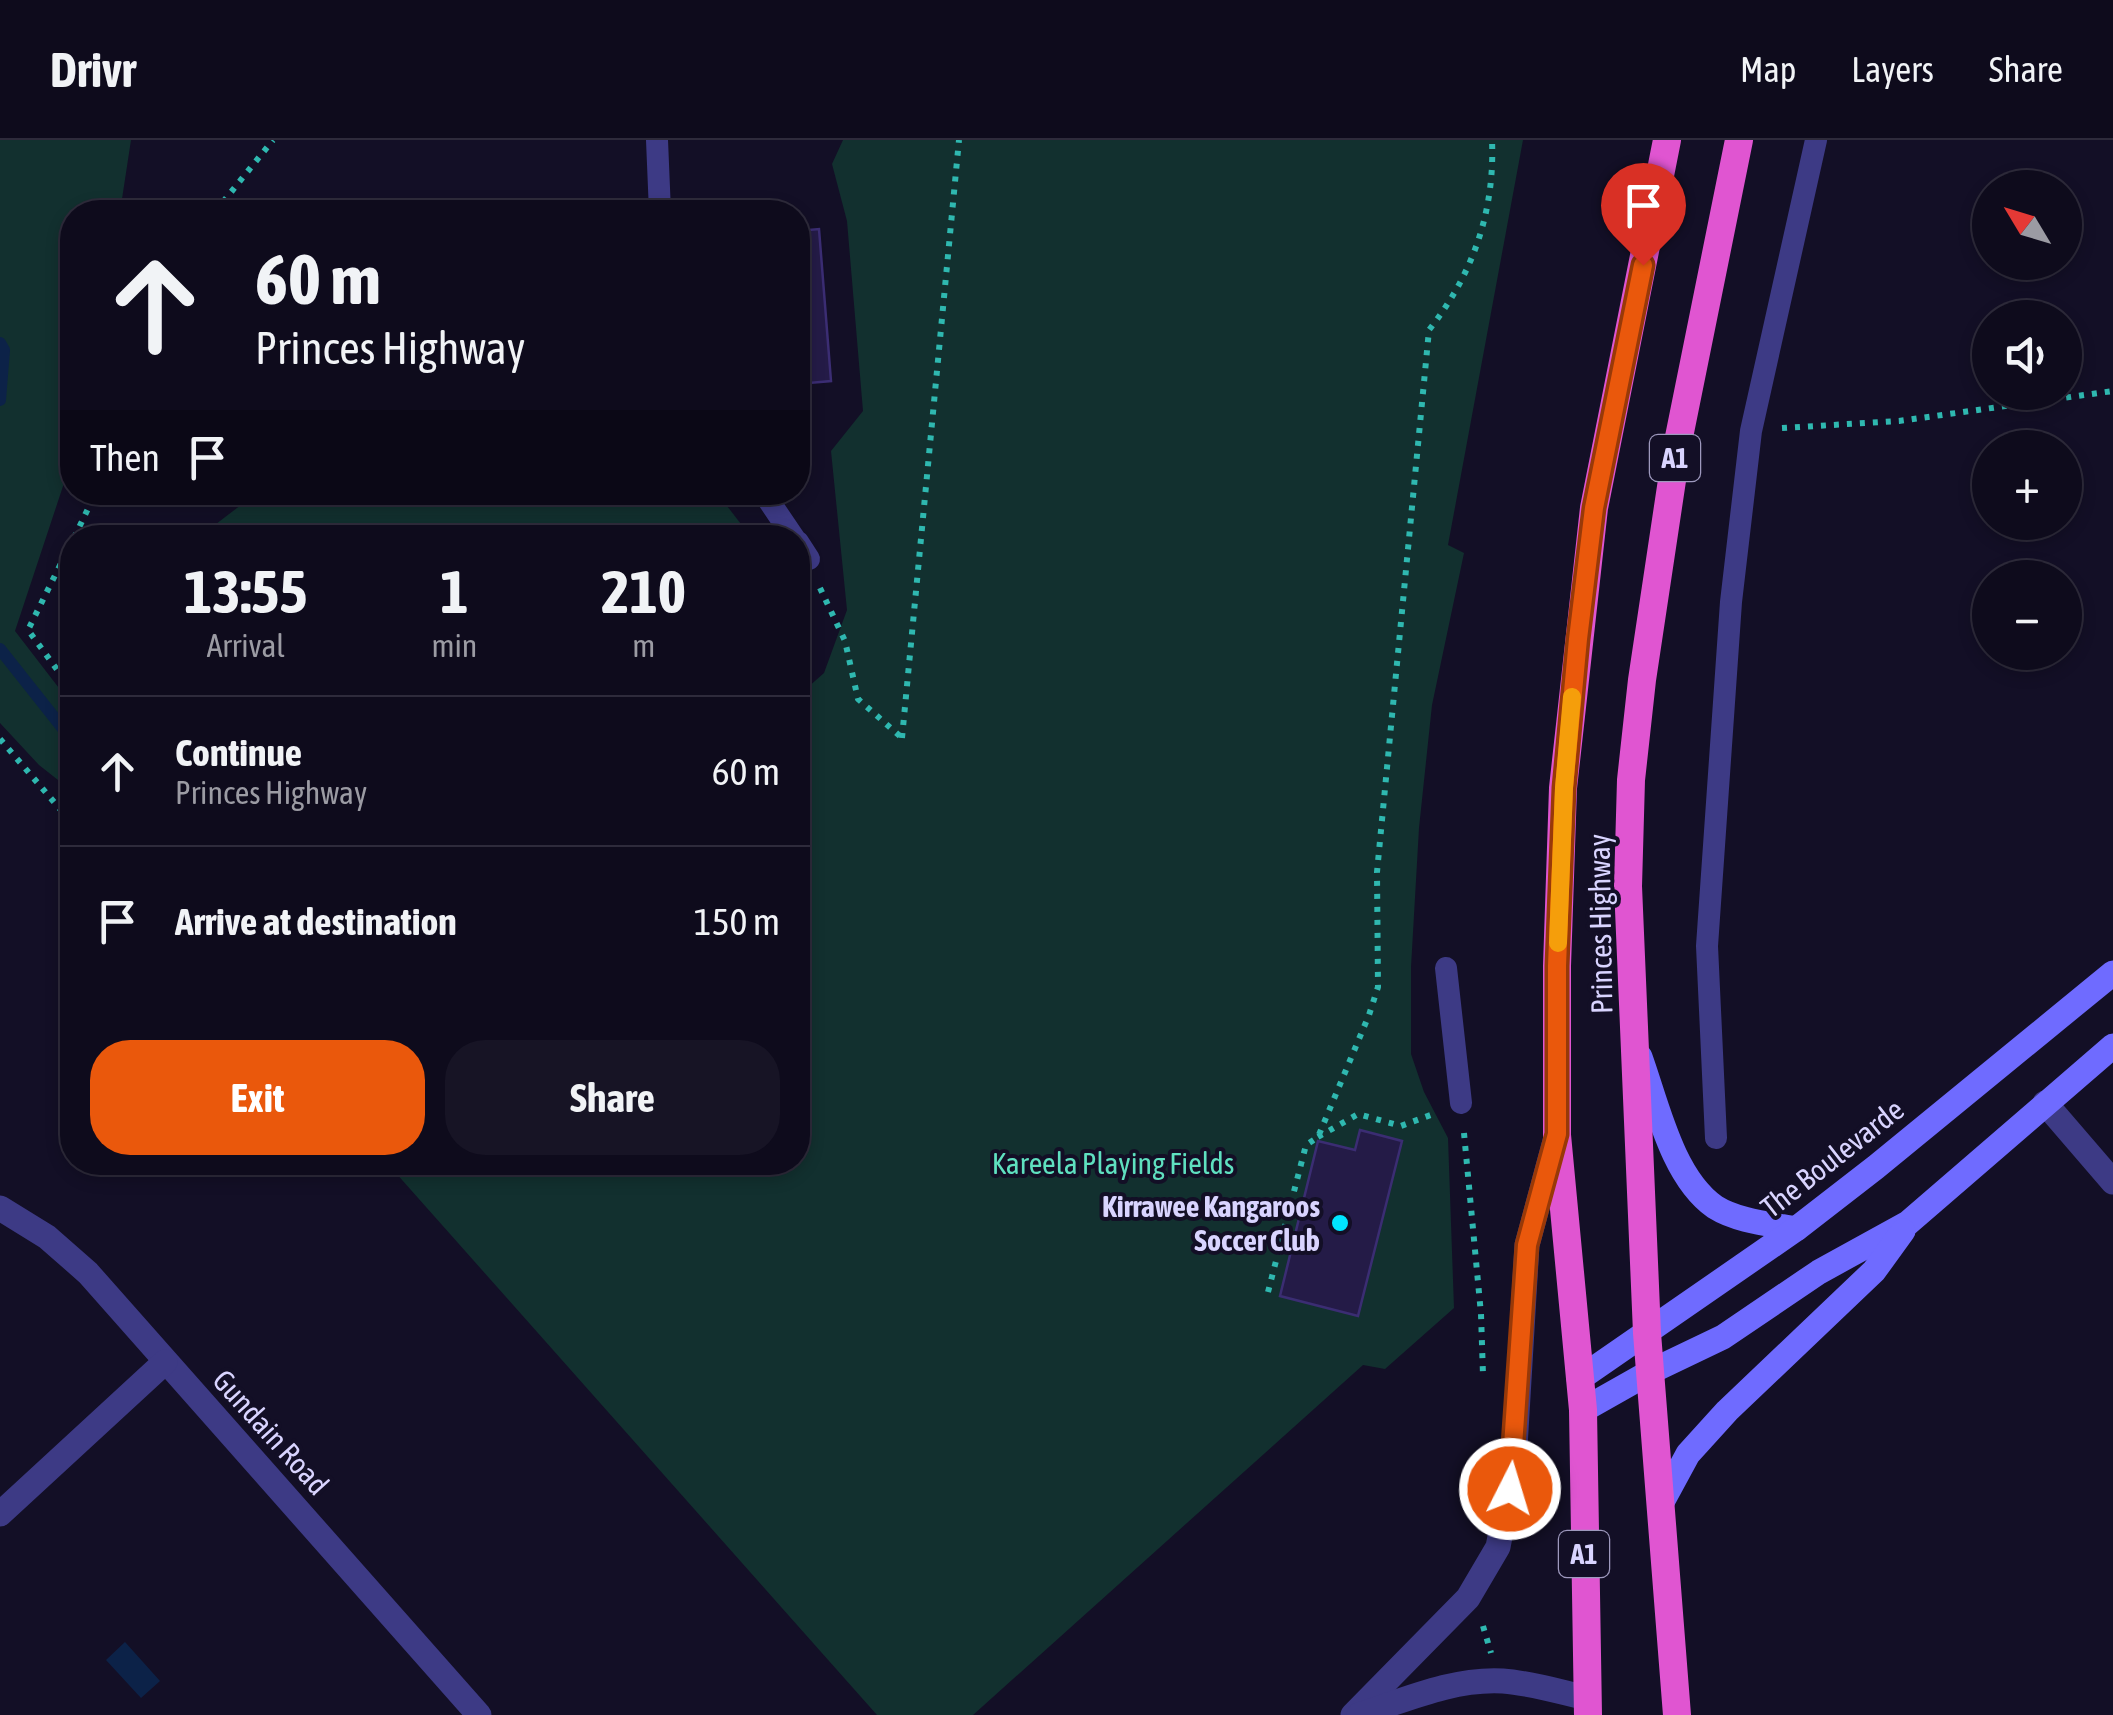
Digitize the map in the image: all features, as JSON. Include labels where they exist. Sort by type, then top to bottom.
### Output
[{"type":"highway","name":"Princes Highway","points":[[1588,1706],[1583,1410],[1557,1134],[1557,966],[1564,788],[1594,508],[1668,140]]},
{"type":"highway","name":"Princes Highway","points":[[1677,1715],[1648,1334],[1628,886],[1631,780],[1677,448],[1738,140]]},
{"type":"main road","name":"The Boulevarde","points":[[1580,1379],[1796,1229],[2113,973]]},
{"type":"main road","points":[[1635,1044],[1684,1176],[1717,1208],[1753,1221],[1796,1229]]},
{"type":"main road","points":[[1583,1410],[1652,1371],[1723,1338],[1819,1272],[1908,1223],[2113,1046]]},
{"type":"main road","points":[[1662,1502],[1688,1454],[1874,1271],[1908,1223]]},
{"type":"street","points":[[2046,1103],[2113,1182]]},
{"type":"street","points":[[1356,1715],[1468,1598],[1498,1547],[1514,1464],[1527,1245],[1557,1134]]},
{"type":"street","name":"Gundain Road","points":[[0,1208],[47,1236],[88,1273],[479,1715]]},
{"type":"street","points":[[0,1514],[165,1362]]},
{"type":"street","points":[[1356,1715],[1472,1682],[1504,1681],[1588,1706]]},
{"type":"lane","points":[[656,140],[659,200]]},
{"type":"lane","points":[[1716,1138],[1707,946],[1731,602],[1751,430],[1816,140]]},
{"type":"lane","points":[[1446,968],[1461,1103]]},
{"type":"path","points":[[225,200],[273,140]]},
{"type":"path","points":[[810,567],[845,641],[858,700],[902,738],[959,140]]},
{"type":"path","points":[[1318,1137],[1378,987],[1378,872],[1429,330],[1461,282],[1481,239],[1492,188],[1492,140]]},
{"type":"path","points":[[1751,430],[1899,421],[2113,391]]},
{"type":"path","points":[[60,567],[28,630],[60,674]]},
{"type":"path","points":[[0,739],[60,809]]},
{"type":"path","points":[[1268,1292],[1306,1145],[1358,1114],[1401,1126],[1461,1103],[1484,1381]]},
{"type":"path","points":[[1481,1617],[1493,1657]]},
{"type":"green space","points":[[0,140],[131,140],[122,200],[60,200],[60,495],[15,631],[60,689],[60,782],[0,723]]},
{"type":"green space","name":"Kareela Playing Fields","points":[[843,140],[1523,140],[1448,545],[1464,553],[1432,705],[1419,828],[1411,967],[1411,1054],[1424,1092],[1448,1138],[1454,1308],[1385,1369],[1363,1365],[973,1715],[877,1715],[398,1175],[810,1175],[810,685],[824,673],[847,610],[831,451],[863,411],[847,221],[832,164]]},
{"type":"green space","points":[[241,505],[726,505],[742,525],[215,525]]},
{"type":"water","points":[[125,1642],[160,1681],[141,1698],[106,1660]]},
{"type":"building","points":[[819,229],[831,381],[810,383],[810,230]]},
{"type":"building","name":"Kirrawee Kangaroos Soccer Club","points":[[1360,1130],[1402,1141],[1358,1316],[1280,1296],[1318,1141],[1355,1150]]},
{"type":"waterway","points":[[0,343],[4,350],[0,400]]},
{"type":"waterway","points":[[0,649],[60,725]]},
{"type":"slow traffic","points":[[1558,943],[1572,697]]},
{"type":"place","name":"Kirrawee Kangaroos Soccer Club","points":[[1340,1223]]},
{"type":"route","points":[[1510,1489],[1527,1245],[1557,1134],[1557,966],[1564,788],[1578,639],[1594,508],[1643,265]]}]
